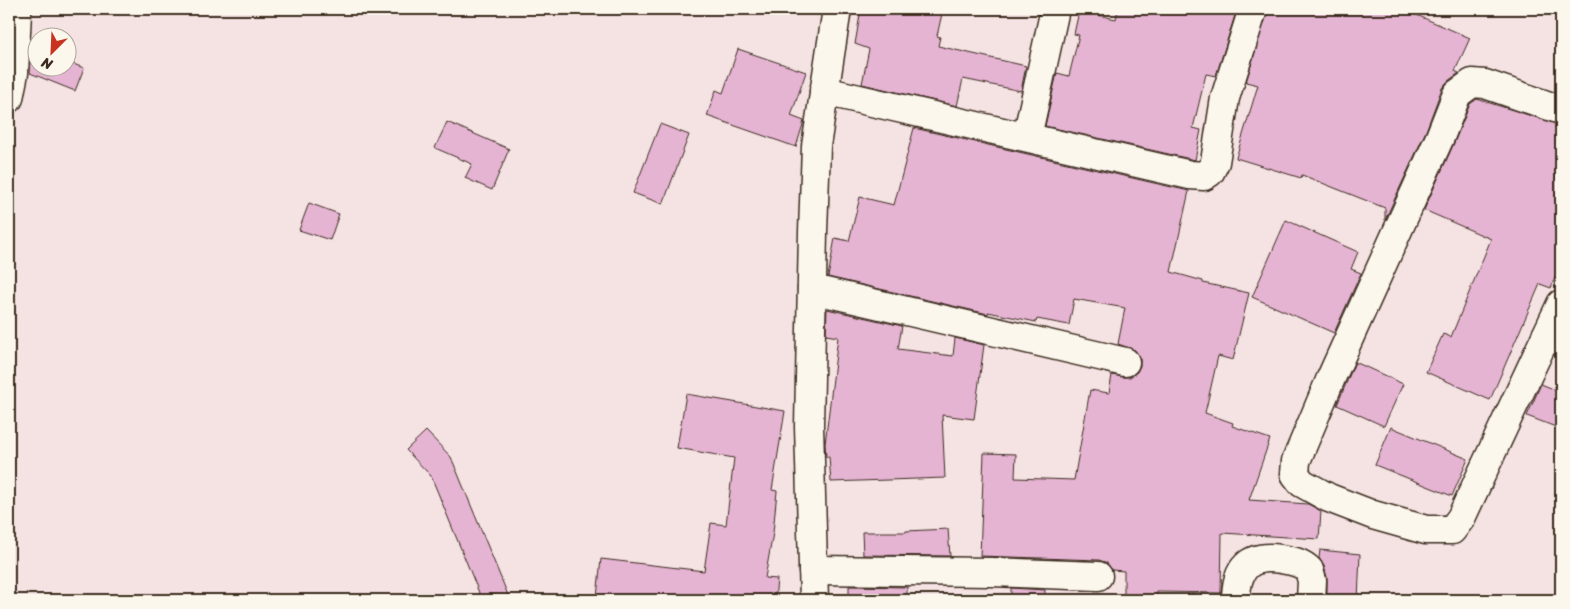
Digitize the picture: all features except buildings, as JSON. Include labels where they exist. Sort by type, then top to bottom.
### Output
[{"type":"street","points":[[814,600],[809,426],[816,146],[837,9]]},
{"type":"street","points":[[1027,137],[1055,9]]},
{"type":"street","points":[[824,91],[1190,175],[1204,176],[1210,172],[1215,162],[1225,98],[1254,9]]},
{"type":"street","points":[[9,98],[14,73],[17,12]]},
{"type":"street","points":[[1561,110],[1485,84],[1472,83],[1457,94],[1440,137],[1319,406],[1296,461],[1296,474],[1302,483],[1329,498],[1373,515],[1426,530],[1452,530],[1465,510],[1554,339],[1561,304]]},
{"type":"street","points":[[812,289],[1125,362]]},
{"type":"street","points":[[1236,600],[1236,584],[1242,570],[1252,560],[1270,557],[1296,561],[1309,570],[1312,581],[1311,600]]},
{"type":"street","points":[[813,570],[992,572],[1098,576]]}]
